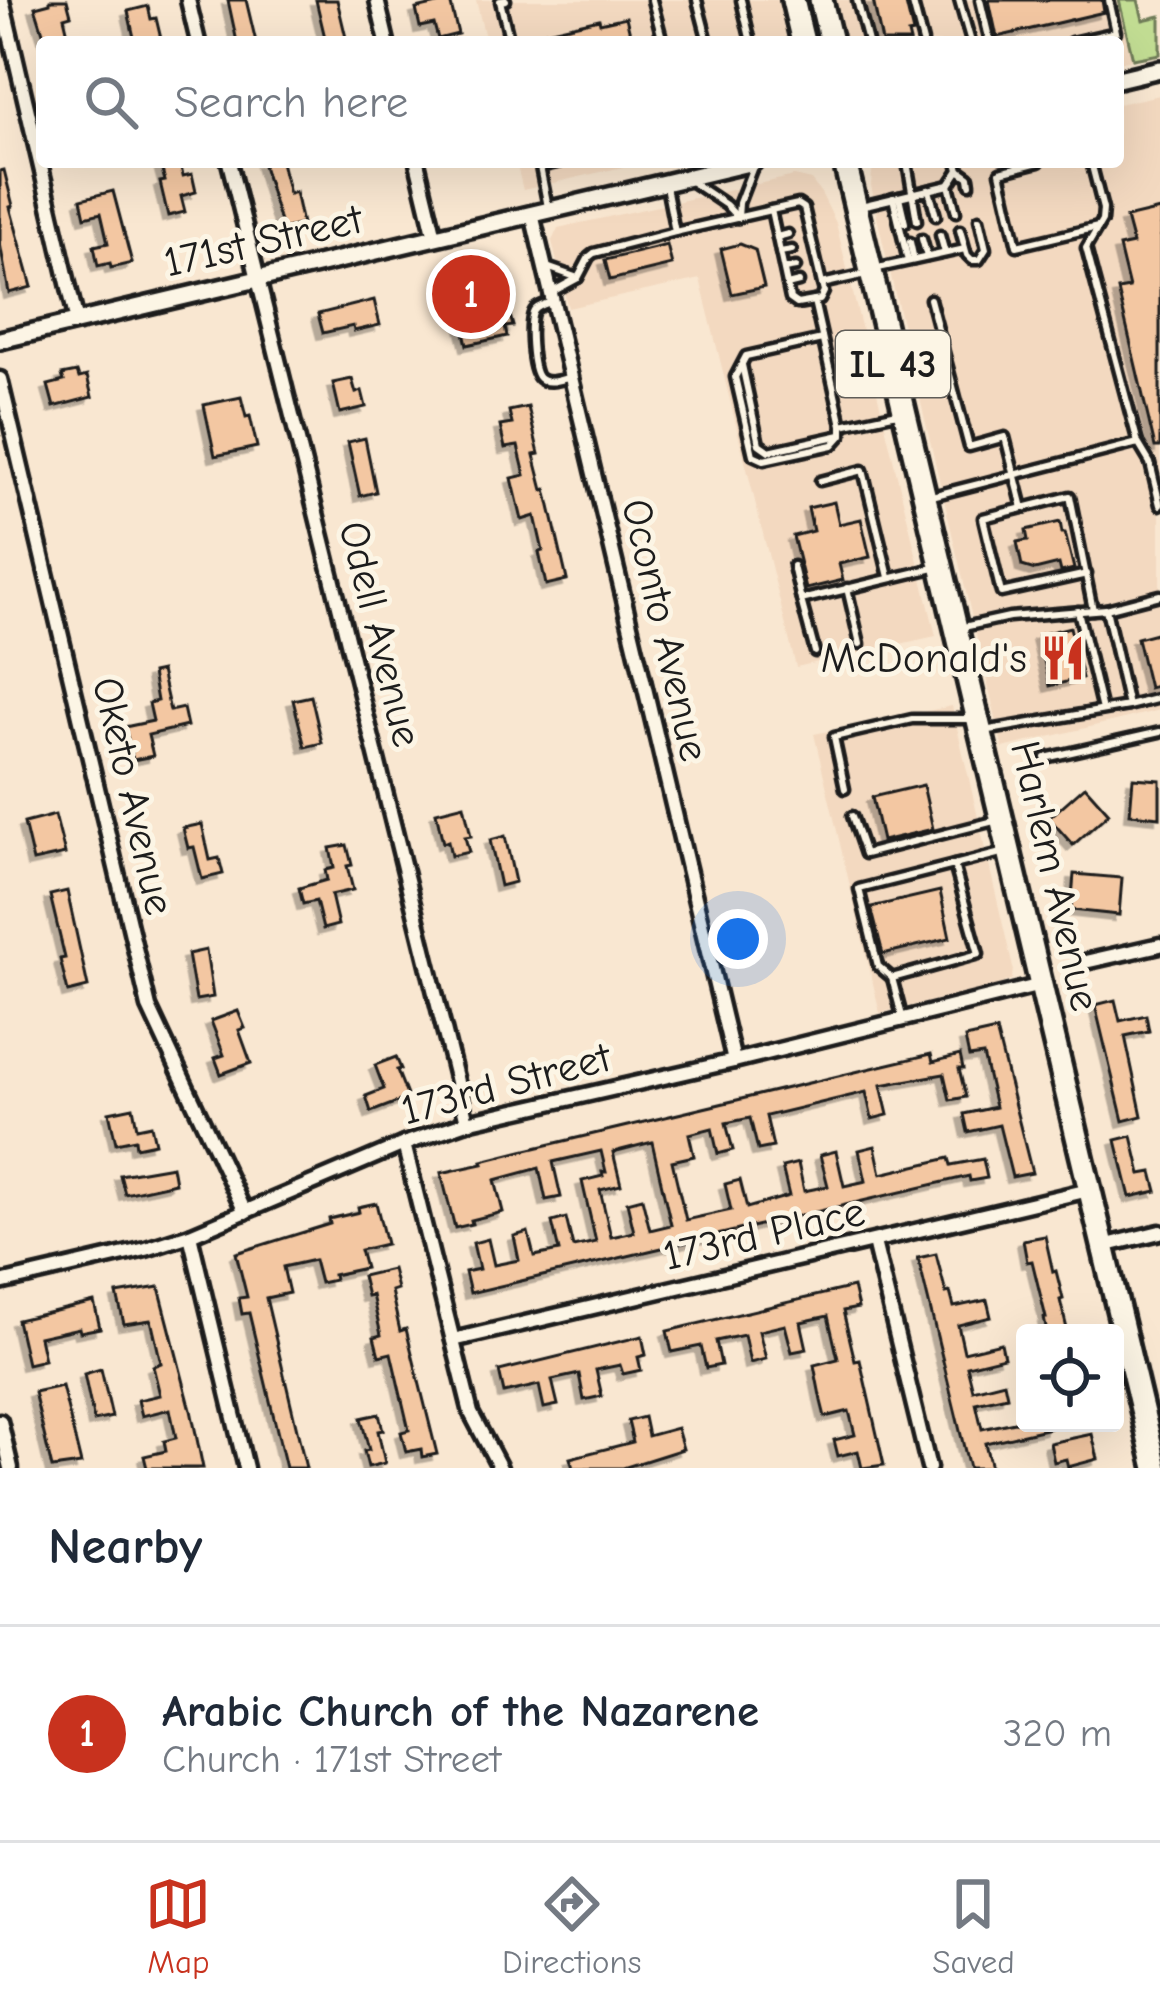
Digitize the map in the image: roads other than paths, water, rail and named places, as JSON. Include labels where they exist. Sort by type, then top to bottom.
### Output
[{"type":"main road","points":[[793,0],[802,36]]},
{"type":"main road","points":[[821,0],[830,36]]},
{"type":"main road","name":"Harlem Avenue","points":[[846,168],[1156,1468]]},
{"type":"street","points":[[2,0],[36,146]]},
{"type":"street","points":[[188,0],[197,36]]},
{"type":"street","points":[[377,0],[386,36]]},
{"type":"street","points":[[1124,78],[1160,69]]},
{"type":"street","points":[[41,168],[77,322]]},
{"type":"street","name":"Odell Avenue","points":[[230,168],[467,1122]]},
{"type":"street","points":[[418,168],[435,237]]},
{"type":"street","name":"171st Street","points":[[0,340],[665,183],[692,172]]},
{"type":"street","name":"Oconto Avenue","points":[[541,212],[552,297],[734,1060]]},
{"type":"street","name":"Oketo Avenue","points":[[0,379],[149,1007],[244,1212]]},
{"type":"street","points":[[1085,962],[1160,945]]},
{"type":"street","name":"173rd Street","points":[[0,1283],[190,1235],[467,1122],[1041,986]]},
{"type":"street","points":[[404,1144],[471,1413],[500,1468]]},
{"type":"street","name":"173rd Place","points":[[453,1340],[1089,1190]]},
{"type":"street","points":[[1103,1246],[1160,1232]]},
{"type":"street","points":[[190,1235],[246,1468]]},
{"type":"street","points":[[874,1242],[929,1468]]},
{"type":"street","points":[[0,1421],[11,1468]]},
{"type":"lane","points":[[506,0],[500,2],[508,36]]},
{"type":"lane","points":[[652,0],[661,36]]},
{"type":"lane","points":[[698,0],[707,36]]},
{"type":"lane","points":[[740,0],[749,36]]},
{"type":"lane","points":[[857,0],[866,36]]},
{"type":"lane","points":[[912,0],[921,36]]},
{"type":"lane","points":[[959,0],[969,36]]},
{"type":"lane","points":[[980,0],[989,36]]},
{"type":"lane","points":[[1098,36],[1116,32],[1109,0]]},
{"type":"lane","points":[[539,168],[541,212]]},
{"type":"lane","points":[[738,218],[752,168]]},
{"type":"lane","points":[[908,168],[917,220]]},
{"type":"lane","points":[[956,212],[950,185],[957,168]]},
{"type":"lane","points":[[960,168],[970,184]]},
{"type":"lane","points":[[1016,168],[1000,172],[1017,246],[1098,227]]},
{"type":"lane","points":[[1093,168],[1103,209],[1086,248],[1138,443],[1150,463],[1160,505]]},
{"type":"lane","points":[[692,172],[738,218]]},
{"type":"lane","points":[[665,183],[675,232]]},
{"type":"lane","points":[[856,207],[950,185]]},
{"type":"lane","points":[[929,190],[936,216]]},
{"type":"lane","points":[[896,198],[905,223]]},
{"type":"lane","points":[[896,198],[911,261]]},
{"type":"lane","points":[[571,377],[549,382],[535,373],[530,333],[533,313],[578,278],[594,253],[675,232],[738,218],[770,210],[797,204],[804,208],[808,246],[817,262],[824,292],[820,300],[797,304],[790,299],[770,210]]},
{"type":"lane","points":[[960,230],[965,249],[972,260],[979,260],[986,249],[979,219]]},
{"type":"lane","points":[[777,237],[788,234]]},
{"type":"lane","points":[[940,235],[945,253]]},
{"type":"lane","points":[[922,239],[927,257]]},
{"type":"lane","points":[[910,242],[911,261]]},
{"type":"lane","points":[[818,280],[965,249]]},
{"type":"lane","points":[[780,252],[792,250]]},
{"type":"lane","points":[[807,264],[817,262]]},
{"type":"lane","points":[[545,266],[578,278]]},
{"type":"lane","points":[[784,269],[796,267]]},
{"type":"lane","points":[[787,285],[800,282]]},
{"type":"lane","points":[[930,299],[968,447],[1005,437],[1023,508]]},
{"type":"lane","points":[[814,301],[842,425],[842,435],[833,445],[757,459],[735,377],[741,362],[746,356],[822,338]]},
{"type":"lane","points":[[842,425],[904,412]]},
{"type":"lane","points":[[925,498],[1138,443]]},
{"type":"lane","points":[[820,481],[863,470],[889,577]]},
{"type":"lane","points":[[1087,574],[1000,592],[983,518],[1070,496],[1087,574],[1093,610]]},
{"type":"lane","points":[[793,566],[815,652]]},
{"type":"lane","points":[[802,600],[941,567]]},
{"type":"lane","points":[[847,588],[860,644]]},
{"type":"lane","points":[[956,628],[1009,617],[1106,609],[1160,595]]},
{"type":"lane","points":[[1106,609],[1128,706]]},
{"type":"lane","points":[[1078,611],[1102,710]]},
{"type":"lane","points":[[845,789],[834,737],[912,719],[979,725],[1160,698]]},
{"type":"lane","points":[[1045,758],[1160,732]]},
{"type":"lane","points":[[852,816],[865,854],[1001,818]]},
{"type":"lane","points":[[903,1019],[892,978],[878,966],[860,889],[1009,851]]},
{"type":"lane","points":[[892,978],[979,954],[954,865]]},
{"type":"place","name":"Arabic Church of the Nazarene","points":[[471,294]]},
{"type":"place","name":"McDonald's","points":[[1063,658]]}]
